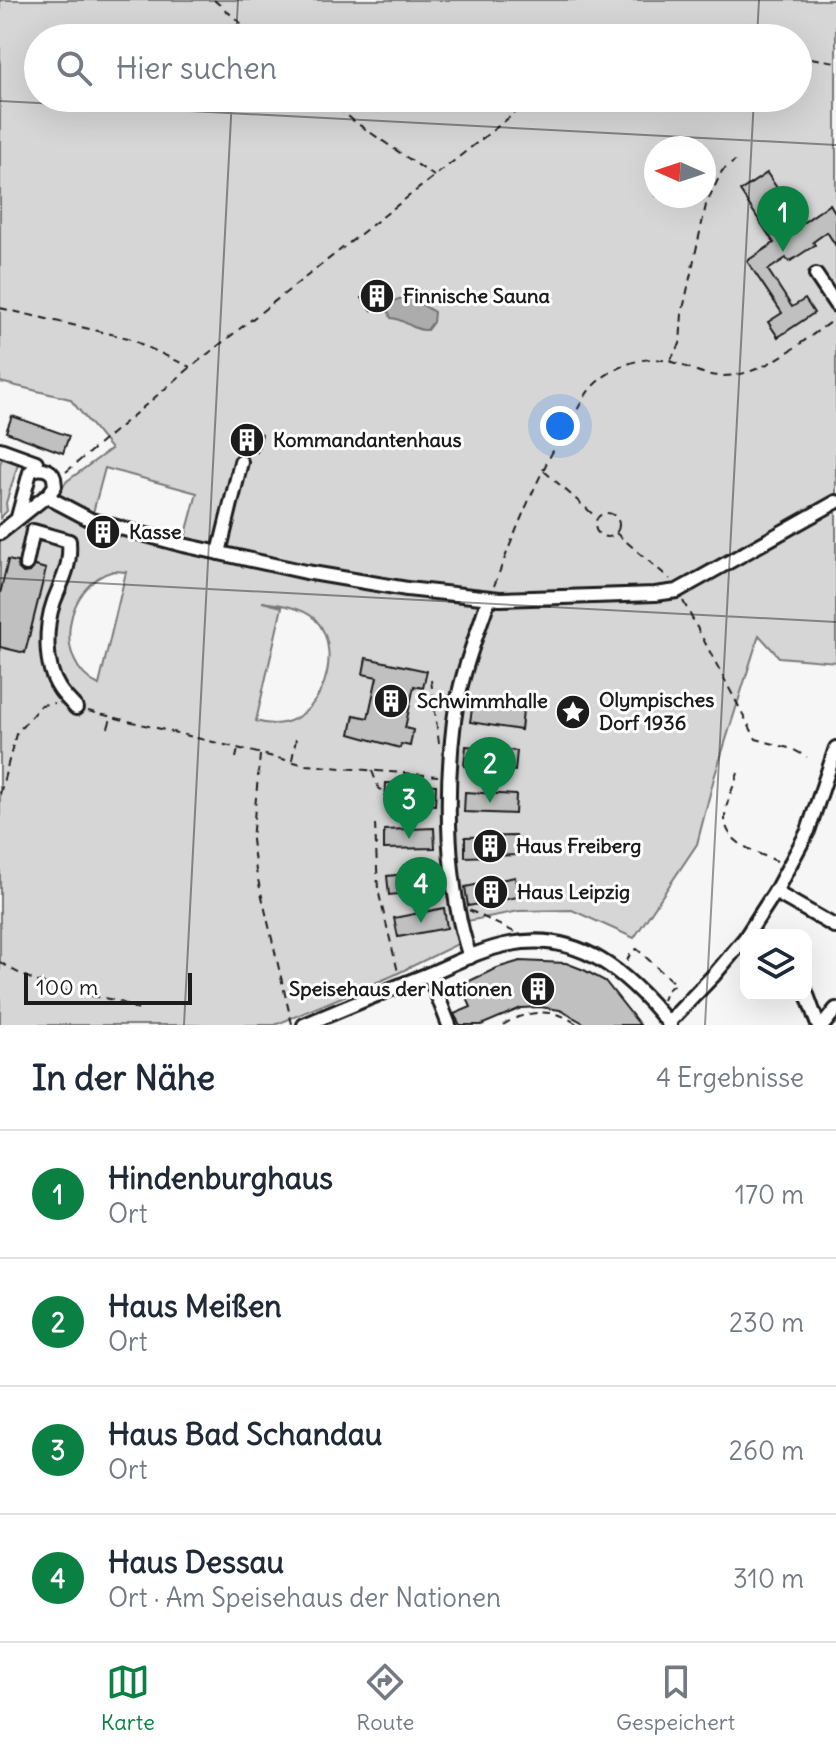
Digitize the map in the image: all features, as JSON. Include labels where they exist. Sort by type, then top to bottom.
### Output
[{"type":"street","points":[[816,275],[836,305]]},
{"type":"street","points":[[0,449],[36,462],[38,468]]},
{"type":"street","points":[[219,553],[241,462]]},
{"type":"street","points":[[0,533],[55,486],[54,478],[47,470],[38,468],[30,472],[18,517]]},
{"type":"street","points":[[49,494],[53,500],[91,520],[219,553],[392,587],[489,598],[677,591],[836,502]]},
{"type":"street","points":[[26,564],[33,531],[69,541],[70,565],[52,606],[48,630],[50,665],[58,687],[76,708]]},
{"type":"street","points":[[470,957],[461,932],[451,834],[454,719],[489,598]]},
{"type":"street","points":[[751,929],[808,831],[836,748]]},
{"type":"street","points":[[775,892],[836,927]]},
{"type":"street","points":[[304,1025],[470,957],[510,944],[534,942],[561,944],[593,954],[634,984],[669,1024],[740,944]]},
{"type":"street","points":[[429,974],[449,1025]]},
{"type":"street","points":[[810,1001],[820,1025],[836,1009]]},
{"type":"path","points":[[214,0],[242,24]]},
{"type":"path","points":[[812,58],[836,62]]},
{"type":"path","points":[[343,112],[435,177]]},
{"type":"path","points":[[54,478],[62,475],[191,367],[516,112]]},
{"type":"path","points":[[669,362],[680,344],[682,314],[706,205],[722,171],[735,161]]},
{"type":"path","points":[[0,308],[128,338],[191,367]]},
{"type":"path","points":[[489,598],[544,471],[593,385],[623,365],[652,359],[682,364],[706,374],[735,377],[765,365],[836,318]]},
{"type":"path","points":[[544,471],[597,518]]},
{"type":"path","points":[[602,513],[615,515],[618,520],[616,533],[605,537],[596,529],[597,518],[602,513]]},
{"type":"path","points":[[616,533],[670,579],[756,739],[792,749],[807,757]]},
{"type":"path","points":[[431,680],[440,749]]},
{"type":"path","points":[[0,794],[16,734],[41,705],[58,703],[306,765],[451,777]]},
{"type":"path","points":[[108,728],[111,717]]},
{"type":"path","points":[[199,748],[202,739]]},
{"type":"path","points":[[291,761],[296,739]]},
{"type":"path","points":[[236,758],[238,749]]},
{"type":"path","points":[[260,754],[252,840],[256,871],[292,1025]]},
{"type":"path","points":[[372,771],[379,789],[385,792]]},
{"type":"path","points":[[738,773],[725,818],[731,836],[748,849],[790,866]]},
{"type":"path","points":[[375,824],[378,890],[401,984]]},
{"type":"path","points":[[457,905],[534,942]]},
{"type":"path","points":[[621,973],[631,952],[637,949],[675,984],[667,990],[659,1012]]},
{"type":"path","points":[[0,962],[70,992],[123,1001],[138,1010]]},
{"type":"path","points":[[503,1025],[521,1016],[548,1012],[562,1015],[578,1025]]},
{"type":"shaded area","points":[[0,0],[836,0],[836,662],[779,657],[759,635],[714,778],[697,844],[634,938],[572,910],[519,911],[462,922],[466,940],[392,976],[275,1025],[0,1025],[0,540],[53,500],[67,481],[111,449],[70,399],[0,382]],"holes":[[[105,468],[197,493],[183,545],[91,520]],[[114,571],[126,572],[99,685],[84,674],[74,660],[70,624],[84,591],[97,578]],[[262,602],[297,609],[310,615],[324,634],[328,652],[327,671],[321,690],[311,706],[296,718],[278,724],[256,721],[282,607]]]},
{"type":"shaded area","points":[[408,296],[434,312],[433,322],[427,330],[391,318],[388,310],[390,302]]},
{"type":"shaded area","points":[[3,456],[19,461],[6,503],[7,511],[0,518],[0,464]]},
{"type":"building","points":[[767,173],[801,224],[830,204],[836,214],[836,246],[827,232],[813,242],[815,245],[789,262],[786,258],[768,270],[792,307],[805,299],[814,313],[778,337],[768,322],[782,313],[747,261],[774,243],[740,191]]},
{"type":"building","name":"Finnische Sauna","points":[[382,282],[391,294],[372,310],[362,298]]},
{"type":"building","points":[[12,416],[69,436],[63,453],[6,432]]},
{"type":"building","name":"Kommandantenhaus","points":[[236,428],[262,434],[257,452],[232,446]]},
{"type":"building","points":[[8,560],[17,562],[23,573],[30,572],[35,566],[46,569],[25,653],[0,647],[0,594]]},
{"type":"building","name":"Schwimmhalle","points":[[366,658],[427,671],[423,688],[414,686],[405,728],[413,730],[410,746],[401,744],[400,748],[350,734],[354,715],[368,718],[377,677],[363,674]]},
{"type":"building","points":[[473,703],[523,710],[521,730],[470,722]]},
{"type":"building","points":[[466,746],[517,751],[515,771],[464,766]]},
{"type":"building","points":[[386,783],[436,785],[435,805],[385,802]]},
{"type":"building","points":[[465,792],[516,795],[515,814],[464,812]]},
{"type":"building","points":[[434,828],[435,848],[384,849],[384,830]]},
{"type":"building","name":"Haus Freiberg","points":[[516,836],[516,855],[465,857],[465,837]]},
{"type":"building","points":[[437,871],[439,890],[389,895],[387,876]]},
{"type":"building","name":"Haus Leipzig","points":[[515,877],[518,897],[468,906],[465,887]]},
{"type":"building","points":[[444,908],[447,928],[398,937],[394,918]]},
{"type":"building","name":"Speisehaus der Nationen","points":[[520,961],[566,963],[605,981],[640,1025],[587,1025],[560,1010],[540,1007],[521,1008],[481,1025],[460,1025],[454,1014],[471,1007],[461,985]]},
{"type":"place","name":"Hindenburghaus","points":[[783,252]]},
{"type":"place","name":"Finnische Sauna","points":[[377,296]]},
{"type":"place","name":"Kommandantenhaus","points":[[247,440]]},
{"type":"place","name":"Kasse","points":[[103,532]]},
{"type":"place","name":"Schwimmhalle","points":[[391,701]]},
{"type":"place","name":"Olympisches Dorf 1936","points":[[573,712]]},
{"type":"place","name":"Haus Meißen","points":[[490,803]]},
{"type":"place","name":"Haus Bad Schandau","points":[[409,839]]},
{"type":"place","name":"Haus Freiberg","points":[[490,846]]},
{"type":"place","name":"Haus Leipzig","points":[[491,892]]},
{"type":"place","name":"Haus Dessau","points":[[421,923]]},
{"type":"place","name":"Speisehaus der Nationen","points":[[538,989]]}]
